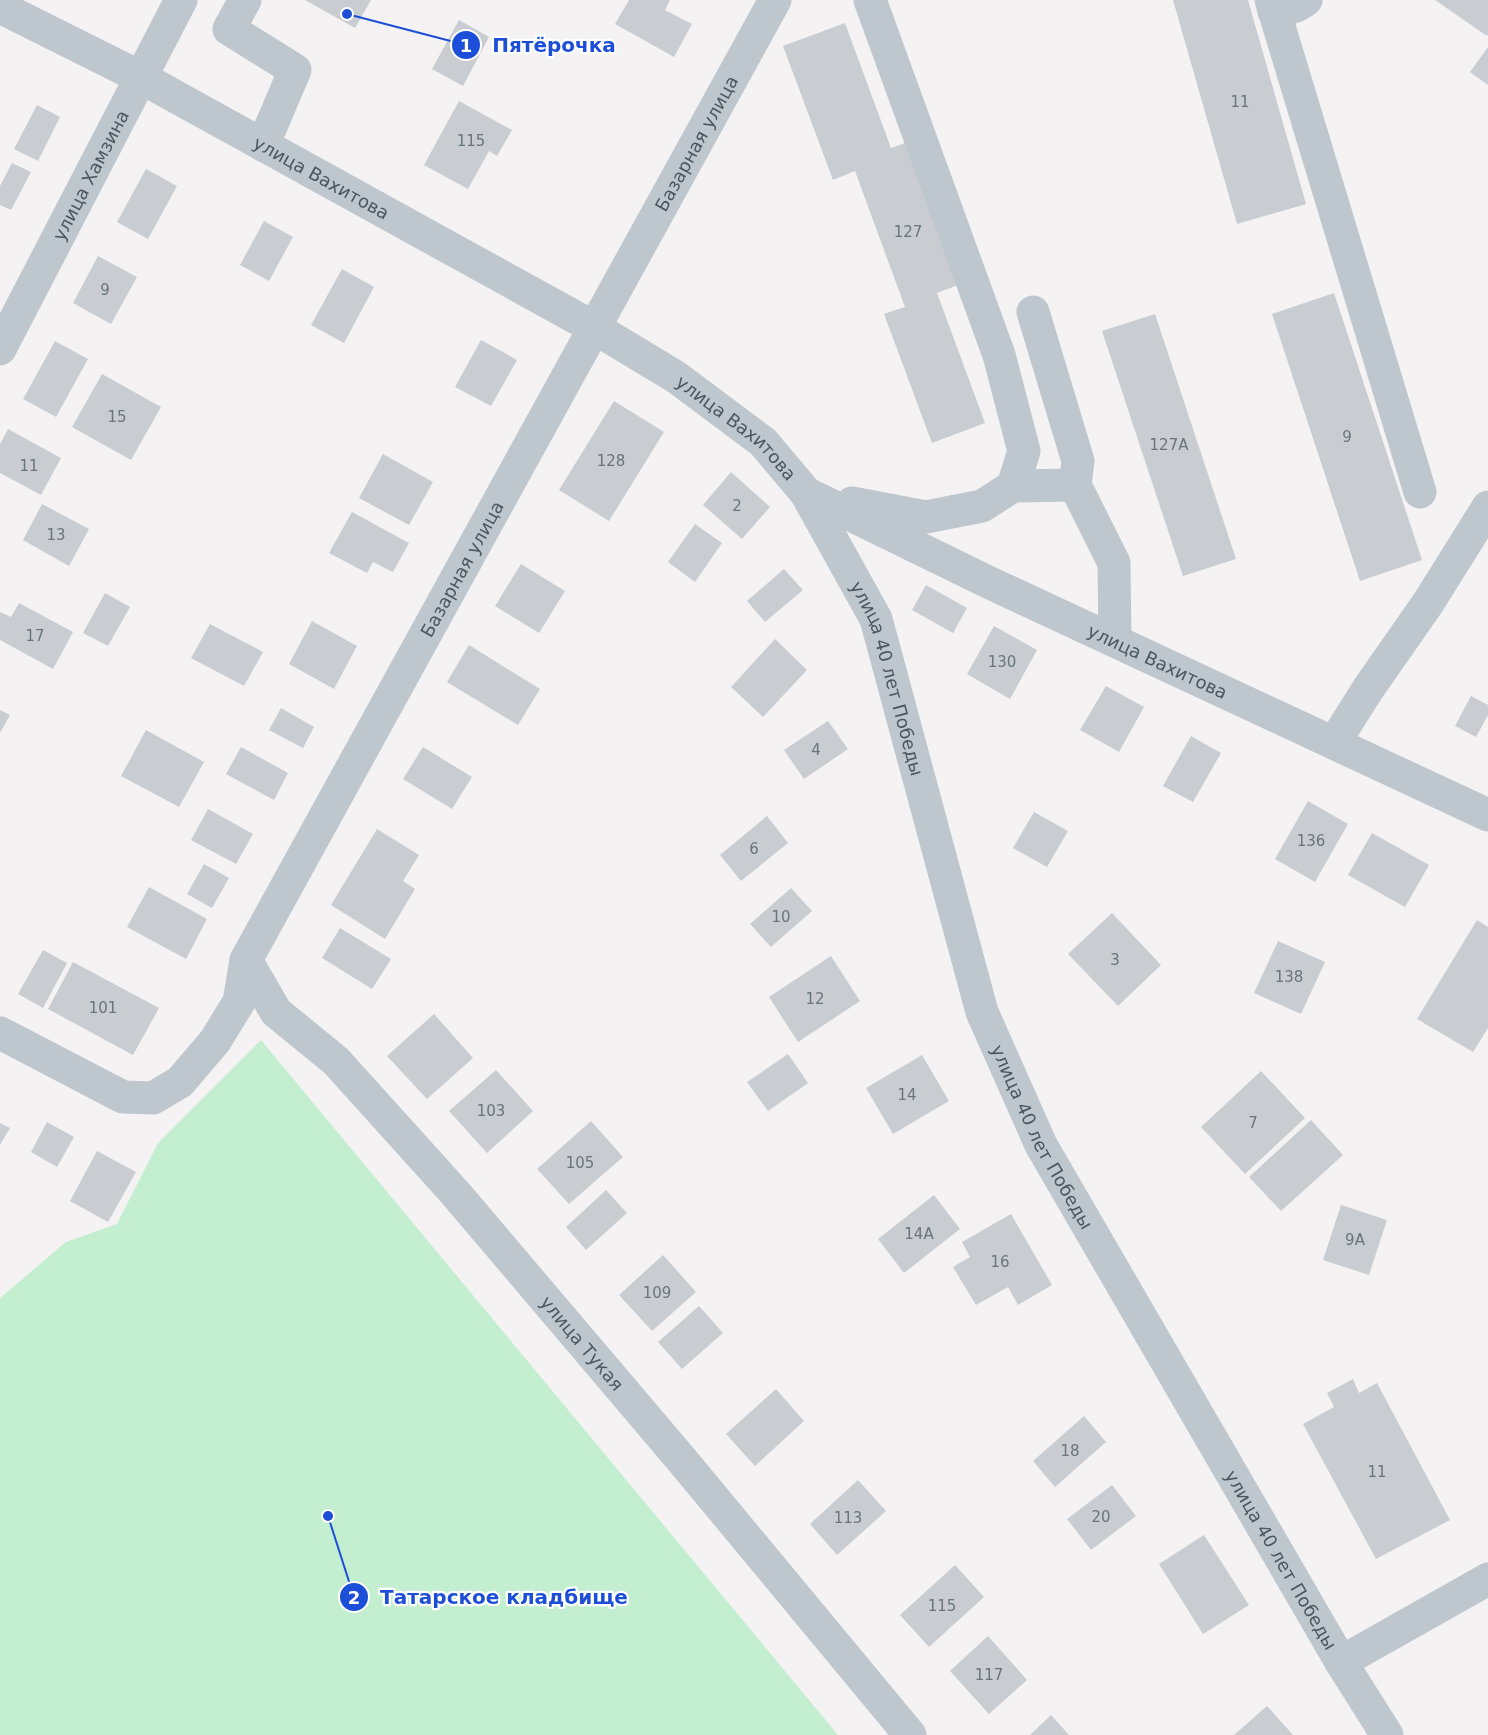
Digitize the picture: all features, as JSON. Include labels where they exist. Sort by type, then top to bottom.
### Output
[{"type":"street","name":"улица Хамзина","points":[[0,349],[181,0]]},
{"type":"street","points":[[244,0],[228,29],[295,70],[263,144]]},
{"type":"street","name":"Базарная улица","points":[[0,1033],[123,1097],[153,1098],[180,1082],[215,1041],[239,1002],[246,960],[775,0]]},
{"type":"street","points":[[870,0],[999,355],[1024,451],[1013,486]]},
{"type":"street","points":[[1306,0],[1296,6],[1273,6],[1420,492]]},
{"type":"street","name":"улица Вахитова","points":[[0,7],[140,77],[593,327],[676,378],[763,442],[806,494],[1488,815]]},
{"type":"street","points":[[1033,312],[1078,461],[1075,485],[1114,562],[1115,641]]},
{"type":"street","points":[[806,494],[926,517],[982,506],[1013,486],[1075,485]]},
{"type":"street","name":"улица 40 лет Победы","points":[[806,494],[876,619],[982,1012],[1041,1145],[1341,1662],[1387,1735]]},
{"type":"street","points":[[1334,743],[1368,689],[1428,603],[1488,507]]},
{"type":"street","name":"улица Тукая","points":[[246,960],[276,1012],[336,1061],[456,1194],[681,1459],[910,1735]]},
{"type":"street","points":[[1341,1662],[1488,1579]]},
{"type":"green space","points":[[261,1040],[838,1735],[0,1735],[0,1298],[66,1242],[117,1224],[158,1143]]},
{"type":"building","points":[[305,0],[371,0],[355,28]]},
{"type":"building","points":[[629,0],[670,0],[665,10],[692,24],[674,57],[615,24]]},
{"type":"building","points":[[1173,0],[1248,0],[1306,204],[1237,224]]},
{"type":"building","points":[[1435,0],[1488,0],[1487,36]]},
{"type":"building","points":[[459,20],[489,37],[463,86],[432,69]]},
{"type":"building","points":[[845,23],[891,148],[905,143],[958,285],[937,293],[985,423],[932,443],[884,314],[905,307],[855,171],[833,180],[783,46]]},
{"type":"building","points":[[1488,47],[1488,85],[1470,72]]},
{"type":"building","points":[[459,101],[512,130],[497,156],[489,151],[468,189],[424,165]]},
{"type":"building","points":[[37,105],[60,117],[38,161],[14,149]]},
{"type":"building","points":[[12,163],[31,172],[11,210],[0,205],[0,186]]},
{"type":"building","points":[[146,169],[177,186],[148,239],[117,222]]},
{"type":"building","points":[[264,221],[293,237],[269,281],[240,265]]},
{"type":"building","points":[[98,256],[137,277],[111,324],[73,303]]},
{"type":"building","points":[[342,269],[374,287],[344,343],[311,325]]},
{"type":"building","points":[[1334,293],[1422,560],[1360,581],[1272,314]]},
{"type":"building","points":[[1155,314],[1236,559],[1183,576],[1102,331]]},
{"type":"building","points":[[481,340],[517,360],[491,406],[455,387]]},
{"type":"building","points":[[55,341],[88,359],[56,417],[23,399]]},
{"type":"building","points":[[102,374],[161,407],[131,460],[72,427]]},
{"type":"building","points":[[614,401],[664,432],[609,521],[559,490]]},
{"type":"building","points":[[8,429],[61,458],[41,495],[0,473],[0,444]]},
{"type":"building","points":[[383,454],[433,482],[409,525],[359,498]]},
{"type":"building","points":[[731,472],[770,507],[742,539],[703,505]]},
{"type":"building","points":[[42,504],[89,529],[69,566],[23,540]]},
{"type":"building","points":[[352,512],[409,543],[393,572],[373,562],[367,573],[329,553]]},
{"type":"building","points":[[695,524],[722,543],[695,582],[668,562]]},
{"type":"building","points":[[521,564],[565,591],[539,633],[495,606]]},
{"type":"building","points":[[784,569],[803,590],[765,622],[747,601]]},
{"type":"building","points":[[926,585],[967,608],[953,633],[912,610]]},
{"type":"building","points":[[105,593],[130,607],[108,646],[83,633]]},
{"type":"building","points":[[19,603],[73,632],[53,669],[0,640],[0,612],[11,617]]},
{"type":"building","points":[[312,621],[357,646],[334,689],[289,664]]},
{"type":"building","points":[[210,624],[263,652],[244,686],[191,658]]},
{"type":"building","points":[[994,626],[1037,650],[1010,699],[967,674]]},
{"type":"building","points":[[775,639],[807,670],[763,717],[731,687]]},
{"type":"building","points":[[469,645],[540,689],[518,725],[447,682]]},
{"type":"building","points":[[1106,686],[1144,707],[1119,752],[1080,730]]},
{"type":"building","points":[[1471,696],[1488,705],[1488,715],[1476,737],[1455,726]]},
{"type":"building","points":[[281,708],[314,727],[303,748],[269,730]]},
{"type":"building","points":[[0,710],[10,715],[0,733]]},
{"type":"building","points":[[828,721],[848,749],[804,779],[784,750]]},
{"type":"building","points":[[146,730],[204,762],[179,807],[121,776]]},
{"type":"building","points":[[1191,736],[1221,753],[1193,802],[1163,786]]},
{"type":"building","points":[[241,747],[288,773],[274,800],[226,774]]},
{"type":"building","points":[[423,747],[472,777],[452,809],[403,779]]},
{"type":"building","points":[[1308,801],[1348,824],[1315,882],[1275,859]]},
{"type":"building","points":[[208,809],[253,834],[236,864],[191,840]]},
{"type":"building","points":[[1034,812],[1068,831],[1047,867],[1013,848]]},
{"type":"building","points":[[767,816],[788,843],[741,881],[720,855]]},
{"type":"building","points":[[377,829],[419,855],[403,881],[415,889],[385,939],[331,905]]},
{"type":"building","points":[[1372,833],[1429,865],[1405,907],[1348,875]]},
{"type":"building","points":[[204,864],[229,878],[212,908],[187,894]]},
{"type":"building","points":[[149,887],[207,919],[186,959],[127,927]]},
{"type":"building","points":[[791,888],[812,911],[771,947],[750,924]]},
{"type":"building","points":[[1112,913],[1161,965],[1118,1006],[1068,954]]},
{"type":"building","points":[[1477,920],[1488,927],[1488,1028],[1473,1052],[1417,1019]]},
{"type":"building","points":[[340,928],[391,959],[372,989],[322,958]]},
{"type":"building","points":[[1278,941],[1325,962],[1301,1014],[1254,993]]},
{"type":"building","points":[[43,950],[67,963],[43,1008],[18,994]]},
{"type":"building","points":[[831,956],[860,1001],[798,1042],[769,997]]},
{"type":"building","points":[[73,962],[159,1008],[133,1055],[48,1009]]},
{"type":"building","points":[[434,1014],[473,1058],[427,1099],[387,1056]]},
{"type":"building","points":[[788,1054],[808,1083],[768,1111],[747,1082]]},
{"type":"building","points":[[922,1055],[949,1101],[893,1134],[866,1088]]},
{"type":"building","points":[[496,1070],[533,1111],[487,1153],[449,1111]]},
{"type":"building","points":[[1261,1071],[1305,1118],[1245,1174],[1201,1127]]},
{"type":"building","points":[[1311,1120],[1343,1155],[1281,1211],[1249,1177]]},
{"type":"building","points":[[591,1121],[623,1157],[569,1204],[537,1169]]},
{"type":"building","points":[[47,1122],[74,1137],[57,1167],[31,1152]]},
{"type":"building","points":[[0,1123],[10,1128],[0,1145]]},
{"type":"building","points":[[97,1151],[136,1172],[108,1222],[70,1201]]},
{"type":"building","points":[[606,1190],[627,1213],[586,1250],[566,1227]]},
{"type":"building","points":[[934,1195],[960,1229],[904,1273],[878,1239]]},
{"type":"building","points":[[1341,1205],[1387,1220],[1369,1275],[1323,1260]]},
{"type":"building","points":[[1011,1214],[1052,1285],[1018,1305],[1008,1287],[976,1305],[953,1267],[970,1257],[962,1242]]},
{"type":"building","points":[[663,1255],[696,1292],[652,1331],[619,1295]]},
{"type":"building","points":[[699,1306],[723,1333],[682,1369],[658,1342]]},
{"type":"building","points":[[1353,1379],[1359,1393],[1377,1383],[1450,1520],[1376,1559],[1303,1424],[1334,1407],[1327,1393]]},
{"type":"building","points":[[776,1389],[804,1421],[755,1466],[726,1434]]},
{"type":"building","points":[[1084,1416],[1106,1442],[1055,1487],[1033,1461]]},
{"type":"building","points":[[858,1480],[886,1511],[837,1555],[810,1524]]},
{"type":"building","points":[[1112,1485],[1136,1516],[1091,1550],[1067,1519]]},
{"type":"building","points":[[1204,1535],[1249,1605],[1203,1634],[1159,1564]]},
{"type":"building","points":[[955,1565],[984,1597],[929,1647],[900,1615]]},
{"type":"building","points":[[988,1636],[1027,1680],[989,1714],[950,1671]]},
{"type":"building","points":[[1267,1706],[1293,1735],[1234,1735]]},
{"type":"building","points":[[1051,1715],[1069,1735],[1030,1735]]},
{"type":"place","name":"Пятёрочка","points":[[347,14]]},
{"type":"place","name":"Татарское кладбище","points":[[328,1516]]}]
